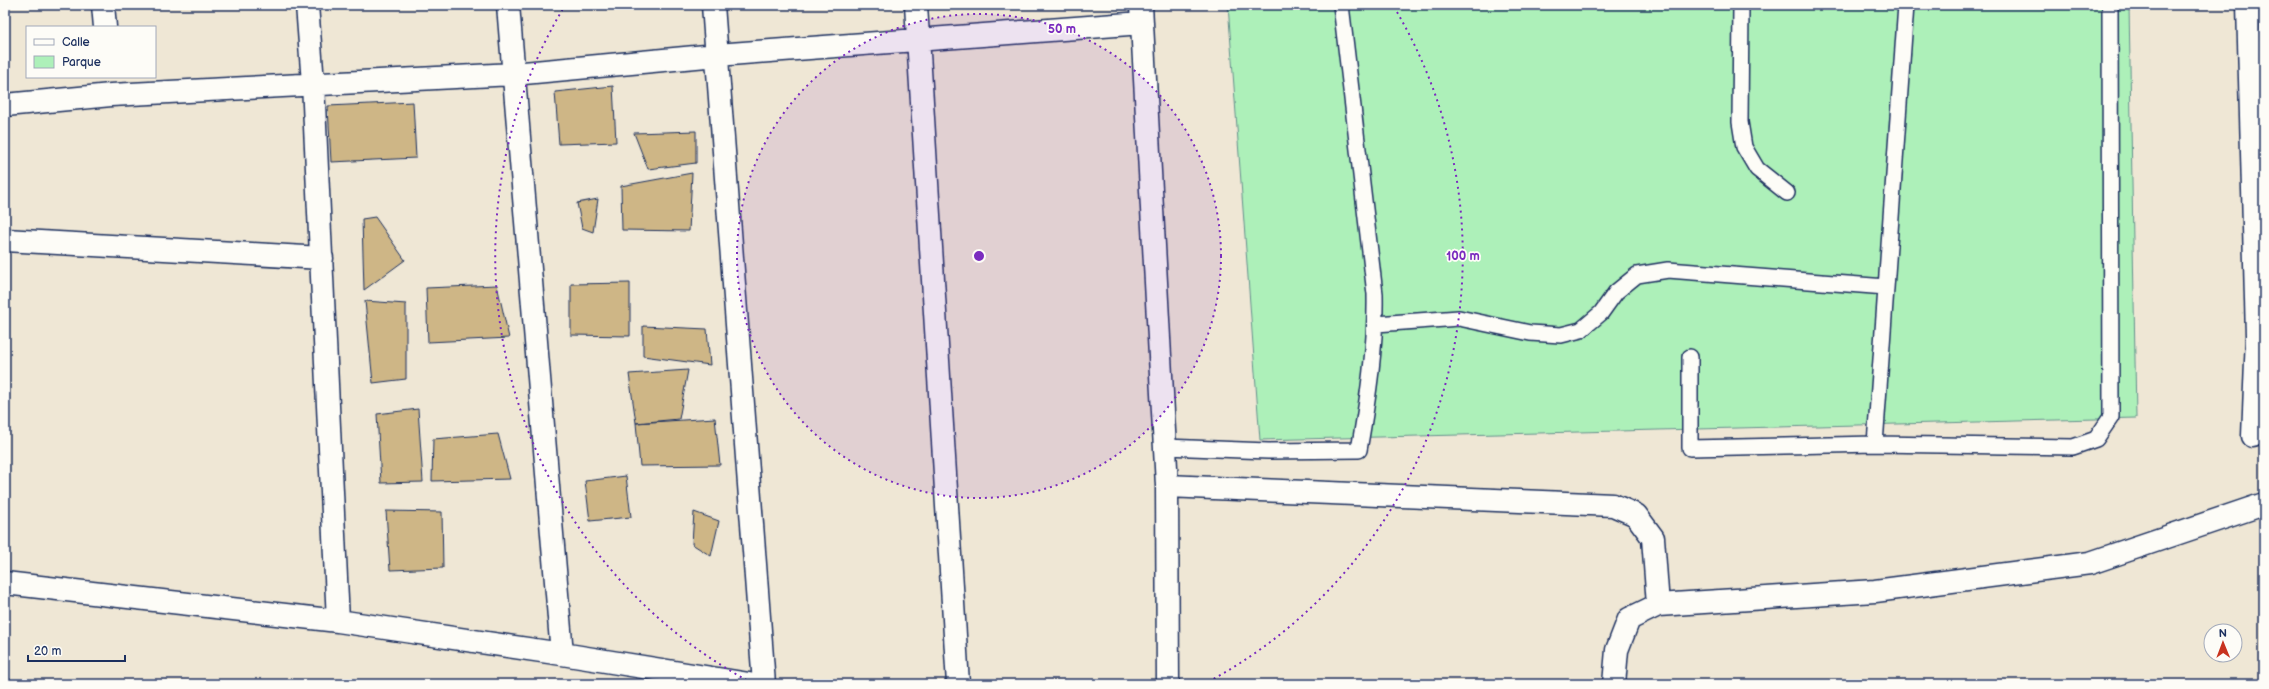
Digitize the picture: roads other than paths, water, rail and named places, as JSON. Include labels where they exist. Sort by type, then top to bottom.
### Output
[{"type":"street","points":[[103,5],[105,26]]},
{"type":"street","points":[[307,5],[313,83],[322,258],[338,621]]},
{"type":"street","points":[[508,5],[562,654]]},
{"type":"street","points":[[713,5],[764,684]]},
{"type":"street","points":[[916,5],[958,684]]},
{"type":"street","points":[[2248,5],[2258,142],[2260,337],[2253,436]]},
{"type":"street","points":[[5,105],[110,86],[313,83],[513,74],[717,55],[918,39],[1141,14],[1167,486],[1168,684]]},
{"type":"street","points":[[5,240],[322,258]]},
{"type":"street","points":[[1167,486],[1613,505],[1636,516],[1653,538],[1658,604]]},
{"type":"street","points":[[1614,684],[1617,650],[1629,619],[1658,604],[1875,590],[2090,563],[2264,504]]},
{"type":"street","points":[[5,583],[338,621],[562,654],[749,684]]},
{"type":"lane","points":[[1165,447],[1268,451],[1359,450],[1372,371],[1376,324],[1375,294],[1341,5]]},
{"type":"lane","points":[[1740,5],[1740,122],[1744,147],[1757,169],[1787,193]]},
{"type":"lane","points":[[1875,444],[1906,5]]},
{"type":"lane","points":[[1690,357],[1690,448],[1875,444],[2073,447],[2096,440],[2111,417],[2110,5]]},
{"type":"lane","points":[[1376,324],[1460,318],[1530,333],[1561,335],[1581,330],[1601,313],[1616,292],[1638,275],[1668,270],[1886,287]]}]
